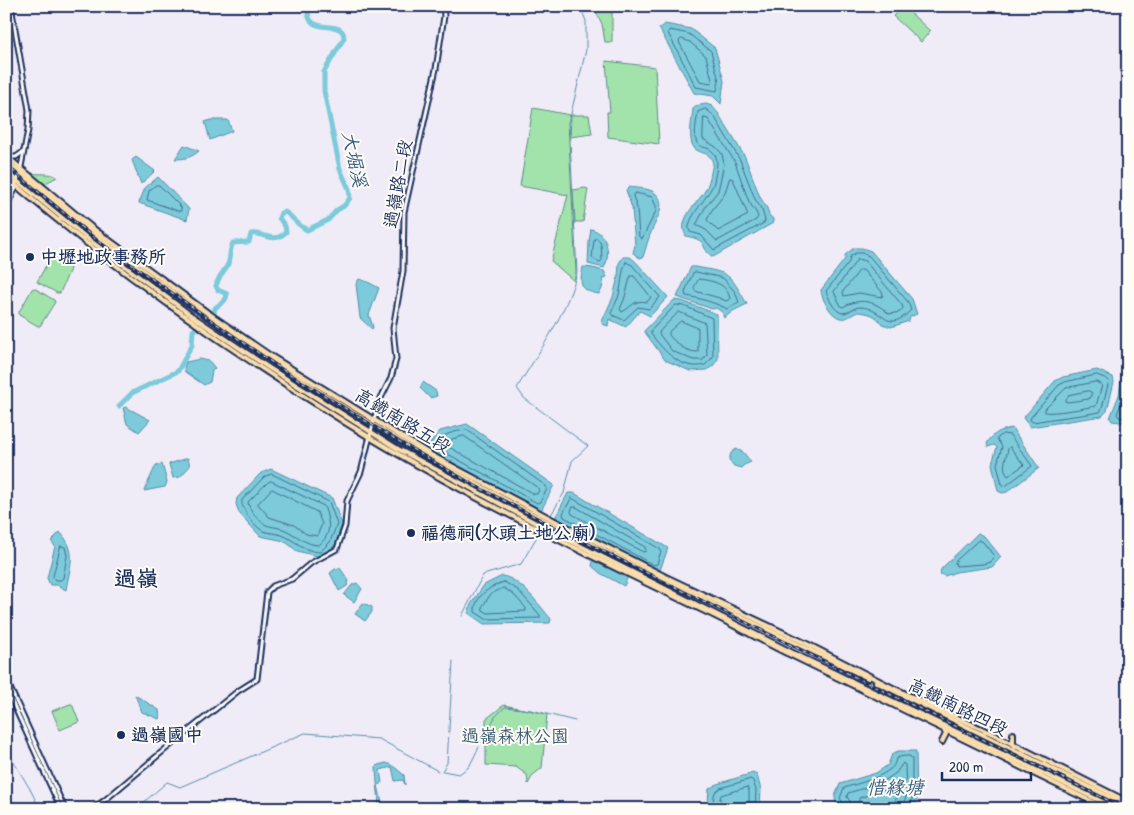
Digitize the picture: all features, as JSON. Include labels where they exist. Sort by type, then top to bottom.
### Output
[{"type":"main road","points":[[7,158],[20,170]]},
{"type":"main road","name":"高鐵南路五段","points":[[20,170],[98,236],[255,350],[327,396],[523,504],[804,644]]},
{"type":"main road","name":"高鐵南路五段","points":[[20,170],[103,236],[208,313],[401,441],[506,500],[682,588],[804,644]]},
{"type":"main road","points":[[6,172],[16,184]]},
{"type":"main road","points":[[6,177],[16,184]]},
{"type":"main road","name":"高鐵南路五段","points":[[16,184],[138,282],[254,362],[371,435],[486,502],[792,654]]},
{"type":"main road","name":"高鐵南路五段","points":[[16,184],[155,290],[371,435],[470,489],[792,654]]},
{"type":"main road","points":[[255,350],[272,357]]},
{"type":"main road","points":[[254,362],[269,368]]},
{"type":"main road","points":[[315,384],[327,396]]},
{"type":"main road","points":[[470,489],[486,502]]},
{"type":"main road","points":[[506,500],[523,504]]},
{"type":"main road","points":[[619,569],[634,572]]},
{"type":"main road","points":[[756,620],[770,630]]},
{"type":"main road","name":"高鐵南路四段","points":[[804,644],[1128,802]]},
{"type":"main road","name":"高鐵南路四段","points":[[804,644],[910,700],[1128,806]]},
{"type":"main road","name":"高鐵南路四段","points":[[792,654],[878,693],[1117,809]]},
{"type":"main road","name":"高鐵南路四段","points":[[792,654],[1108,809]]},
{"type":"main road","points":[[895,689],[910,700]]},
{"type":"main road","points":[[878,693],[890,703]]},
{"type":"main road","points":[[960,734],[965,732],[966,726]]},
{"type":"main road","points":[[942,742],[946,734],[944,730]]},
{"type":"main road","points":[[1013,734],[1015,746]]},
{"type":"main road","points":[[995,751],[995,746],[1001,743]]},
{"type":"main road","points":[[1094,798],[1108,809]]},
{"type":"street","points":[[6,207],[20,170],[28,130],[29,110],[11,6]]},
{"type":"street","name":"過嶺路二段","points":[[92,809],[238,691],[257,679],[267,592],[273,586],[292,579],[307,566],[337,549],[345,526],[347,500],[361,472],[373,422],[380,400],[391,378],[396,359],[393,328],[402,272],[404,212],[436,68],[444,16],[443,6]]},
{"type":"street","points":[[7,158],[18,156],[24,149]]},
{"type":"street","points":[[6,199],[16,184]]},
{"type":"street","points":[[6,679],[65,809]]},
{"type":"street","points":[[6,688],[61,809]]},
{"type":"green space","points":[[593,6],[612,6],[612,42],[605,42],[602,24]]},
{"type":"green space","points":[[903,6],[930,31],[921,42],[893,16]]},
{"type":"green space","points":[[606,61],[655,67],[659,144],[608,137],[607,112],[610,112]]},
{"type":"green space","points":[[533,108],[570,115],[568,123],[576,272],[574,281],[551,261],[568,195],[520,186]]},
{"type":"green space","points":[[571,115],[589,115],[592,134],[570,137]]},
{"type":"green space","points":[[31,173],[51,175],[57,177],[44,184]]},
{"type":"green space","points":[[588,189],[583,222],[575,222],[573,190]]},
{"type":"green space","points":[[52,257],[70,269],[60,293],[37,282]]},
{"type":"green space","points":[[34,288],[55,302],[40,326],[19,315]]},
{"type":"green space","points":[[72,704],[79,722],[60,730],[52,711]]},
{"type":"green space","name":"過嶺森林公園","points":[[504,705],[547,714],[542,768],[533,775],[528,784],[527,775],[516,767],[486,765],[486,719]]},
{"type":"water","points":[[1128,14],[1128,74],[1126,69],[1124,20]]},
{"type":"water","points":[[665,24],[691,29],[715,48],[724,81],[721,104],[713,96],[694,93],[659,28]]},
{"type":"water","points":[[706,104],[712,106],[718,113],[745,157],[760,197],[773,219],[773,223],[713,257],[706,250],[702,242],[686,236],[684,229],[686,217],[707,187],[713,163],[708,155],[695,149],[691,141],[693,109],[695,106]]},
{"type":"water","points":[[210,120],[228,120],[232,131],[210,140],[205,122]]},
{"type":"water","points":[[184,145],[199,151],[187,158],[175,159]]},
{"type":"water","points":[[136,157],[155,171],[141,184],[132,160]]},
{"type":"water","points":[[158,177],[189,209],[187,220],[139,203],[145,188]]},
{"type":"water","points":[[629,187],[652,191],[660,199],[661,204],[659,215],[643,257],[640,258],[633,253],[635,245],[632,208],[626,190]]},
{"type":"water","points":[[591,229],[601,235],[606,245],[607,257],[604,268],[588,264]]},
{"type":"water","points":[[854,248],[871,251],[912,299],[917,314],[910,317],[909,321],[891,327],[882,324],[877,318],[869,314],[858,312],[843,318],[833,314],[825,302],[821,290],[845,259],[845,255]]},
{"type":"water","points":[[623,257],[630,257],[635,261],[668,297],[650,316],[640,311],[626,327],[609,319],[608,326],[602,324],[603,319],[613,297],[619,263]]},
{"type":"water","points":[[583,267],[604,271],[607,277],[604,278],[599,294],[588,291],[582,286]]},
{"type":"water","points":[[691,267],[716,271],[728,276],[747,304],[724,318],[722,312],[716,308],[712,309],[677,297]]},
{"type":"water","points":[[359,279],[379,288],[369,315],[372,329],[360,318],[356,284]]},
{"type":"water","points":[[674,300],[682,301],[717,314],[718,359],[707,370],[690,371],[665,360],[644,331]]},
{"type":"water","points":[[200,359],[209,361],[215,368],[212,371],[210,382],[204,385],[185,372],[184,368],[186,362]]},
{"type":"water","points":[[1126,369],[1128,370],[1128,423],[1112,421],[1110,418],[1119,395],[1122,373]]},
{"type":"water","points":[[1097,370],[1113,377],[1114,382],[1107,411],[1102,416],[1030,427],[1023,418],[1055,381],[1063,377]]},
{"type":"water","points":[[423,382],[436,391],[437,396],[430,398],[420,388]]},
{"type":"water","points":[[126,407],[150,420],[139,432],[127,424],[123,408]]},
{"type":"water","points":[[467,424],[554,485],[541,511],[426,448],[440,431]]},
{"type":"water","points":[[1012,428],[1039,468],[1007,492],[1002,493],[998,491],[992,464],[997,447],[994,445],[988,447],[987,443],[998,432]]},
{"type":"water","points":[[736,449],[743,452],[751,462],[741,468],[734,466],[729,460],[731,453]]},
{"type":"water","points":[[188,458],[190,466],[180,477],[173,478],[169,464]]},
{"type":"water","points":[[162,464],[167,482],[165,487],[144,491],[156,465]]},
{"type":"water","points":[[271,469],[332,498],[342,524],[335,545],[321,557],[297,551],[280,540],[260,536],[239,513],[236,504],[237,498],[261,473]]},
{"type":"water","points":[[568,493],[574,493],[668,548],[659,573],[555,518]]},
{"type":"water","points":[[60,532],[66,539],[71,553],[71,566],[66,590],[57,585],[50,585],[47,578],[55,546],[51,541]]},
{"type":"water","points":[[978,533],[985,537],[1001,557],[992,567],[956,572],[945,576],[940,574],[941,569]]},
{"type":"water","points":[[593,559],[628,576],[624,586],[600,573],[592,566]]},
{"type":"water","points":[[340,568],[349,581],[347,586],[339,591],[330,573]]},
{"type":"water","points":[[502,576],[523,587],[551,619],[550,623],[484,624],[468,613],[471,604],[484,585]]},
{"type":"water","points":[[357,583],[362,589],[354,602],[344,595],[352,585]]},
{"type":"water","points":[[363,603],[372,607],[372,612],[365,621],[355,614]]},
{"type":"water","points":[[135,695],[159,710],[159,719],[142,712]]},
{"type":"water","name":"惜緣塘","points":[[898,751],[916,751],[917,802],[911,809],[842,809],[836,803],[835,798],[840,784],[876,773],[888,765],[892,754]]},
{"type":"water","points":[[386,763],[392,765],[404,775],[405,785],[403,780],[395,781],[392,767],[380,770],[382,783],[378,785],[382,803],[381,809],[379,809],[376,767]]},
{"type":"water","points":[[753,773],[757,775],[761,790],[760,809],[712,809],[708,802],[709,789],[717,784]]},
{"type":"waterway","name":"大堀溪","points":[[119,406],[132,393],[178,371],[192,345],[193,331],[214,313],[215,308],[226,297],[227,294],[218,290],[216,286],[228,264],[233,243],[249,242],[251,234],[273,238],[281,236],[286,232],[285,226],[279,218],[281,213],[285,212],[307,230],[328,220],[350,198],[349,189],[340,169],[324,91],[324,72],[344,38],[338,28],[318,25],[312,22],[308,6]]},
{"type":"waterway","points":[[551,515],[564,493],[572,461],[588,446],[524,398],[517,388],[559,317],[577,272],[569,122],[586,50],[586,21],[580,6]]},
{"type":"waterway","points":[[462,616],[483,575],[521,564],[539,533]]},
{"type":"waterway","points":[[1128,554],[1128,561]]},
{"type":"waterway","points":[[442,771],[447,763],[453,661]]},
{"type":"waterway","points":[[485,736],[495,717],[505,707],[531,710],[575,721]]},
{"type":"waterway","points":[[136,809],[167,782],[180,787],[305,733],[379,739],[438,771]]},
{"type":"waterway","points":[[443,771],[459,774],[469,767],[479,747]]},
{"type":"waterway","points":[[6,749],[40,809]]},
{"type":"railway","points":[[6,165],[99,242],[280,368],[474,485],[871,685],[1126,809]]},
{"type":"place","name":"中壢地政事務所","points":[[30,257]]},
{"type":"place","name":"福德祠(水頭土地公廟)","points":[[411,533]]},
{"type":"place","name":"過嶺國中","points":[[121,735]]},
{"type":"district","name":"過嶺","points":[[136,578]]}]
